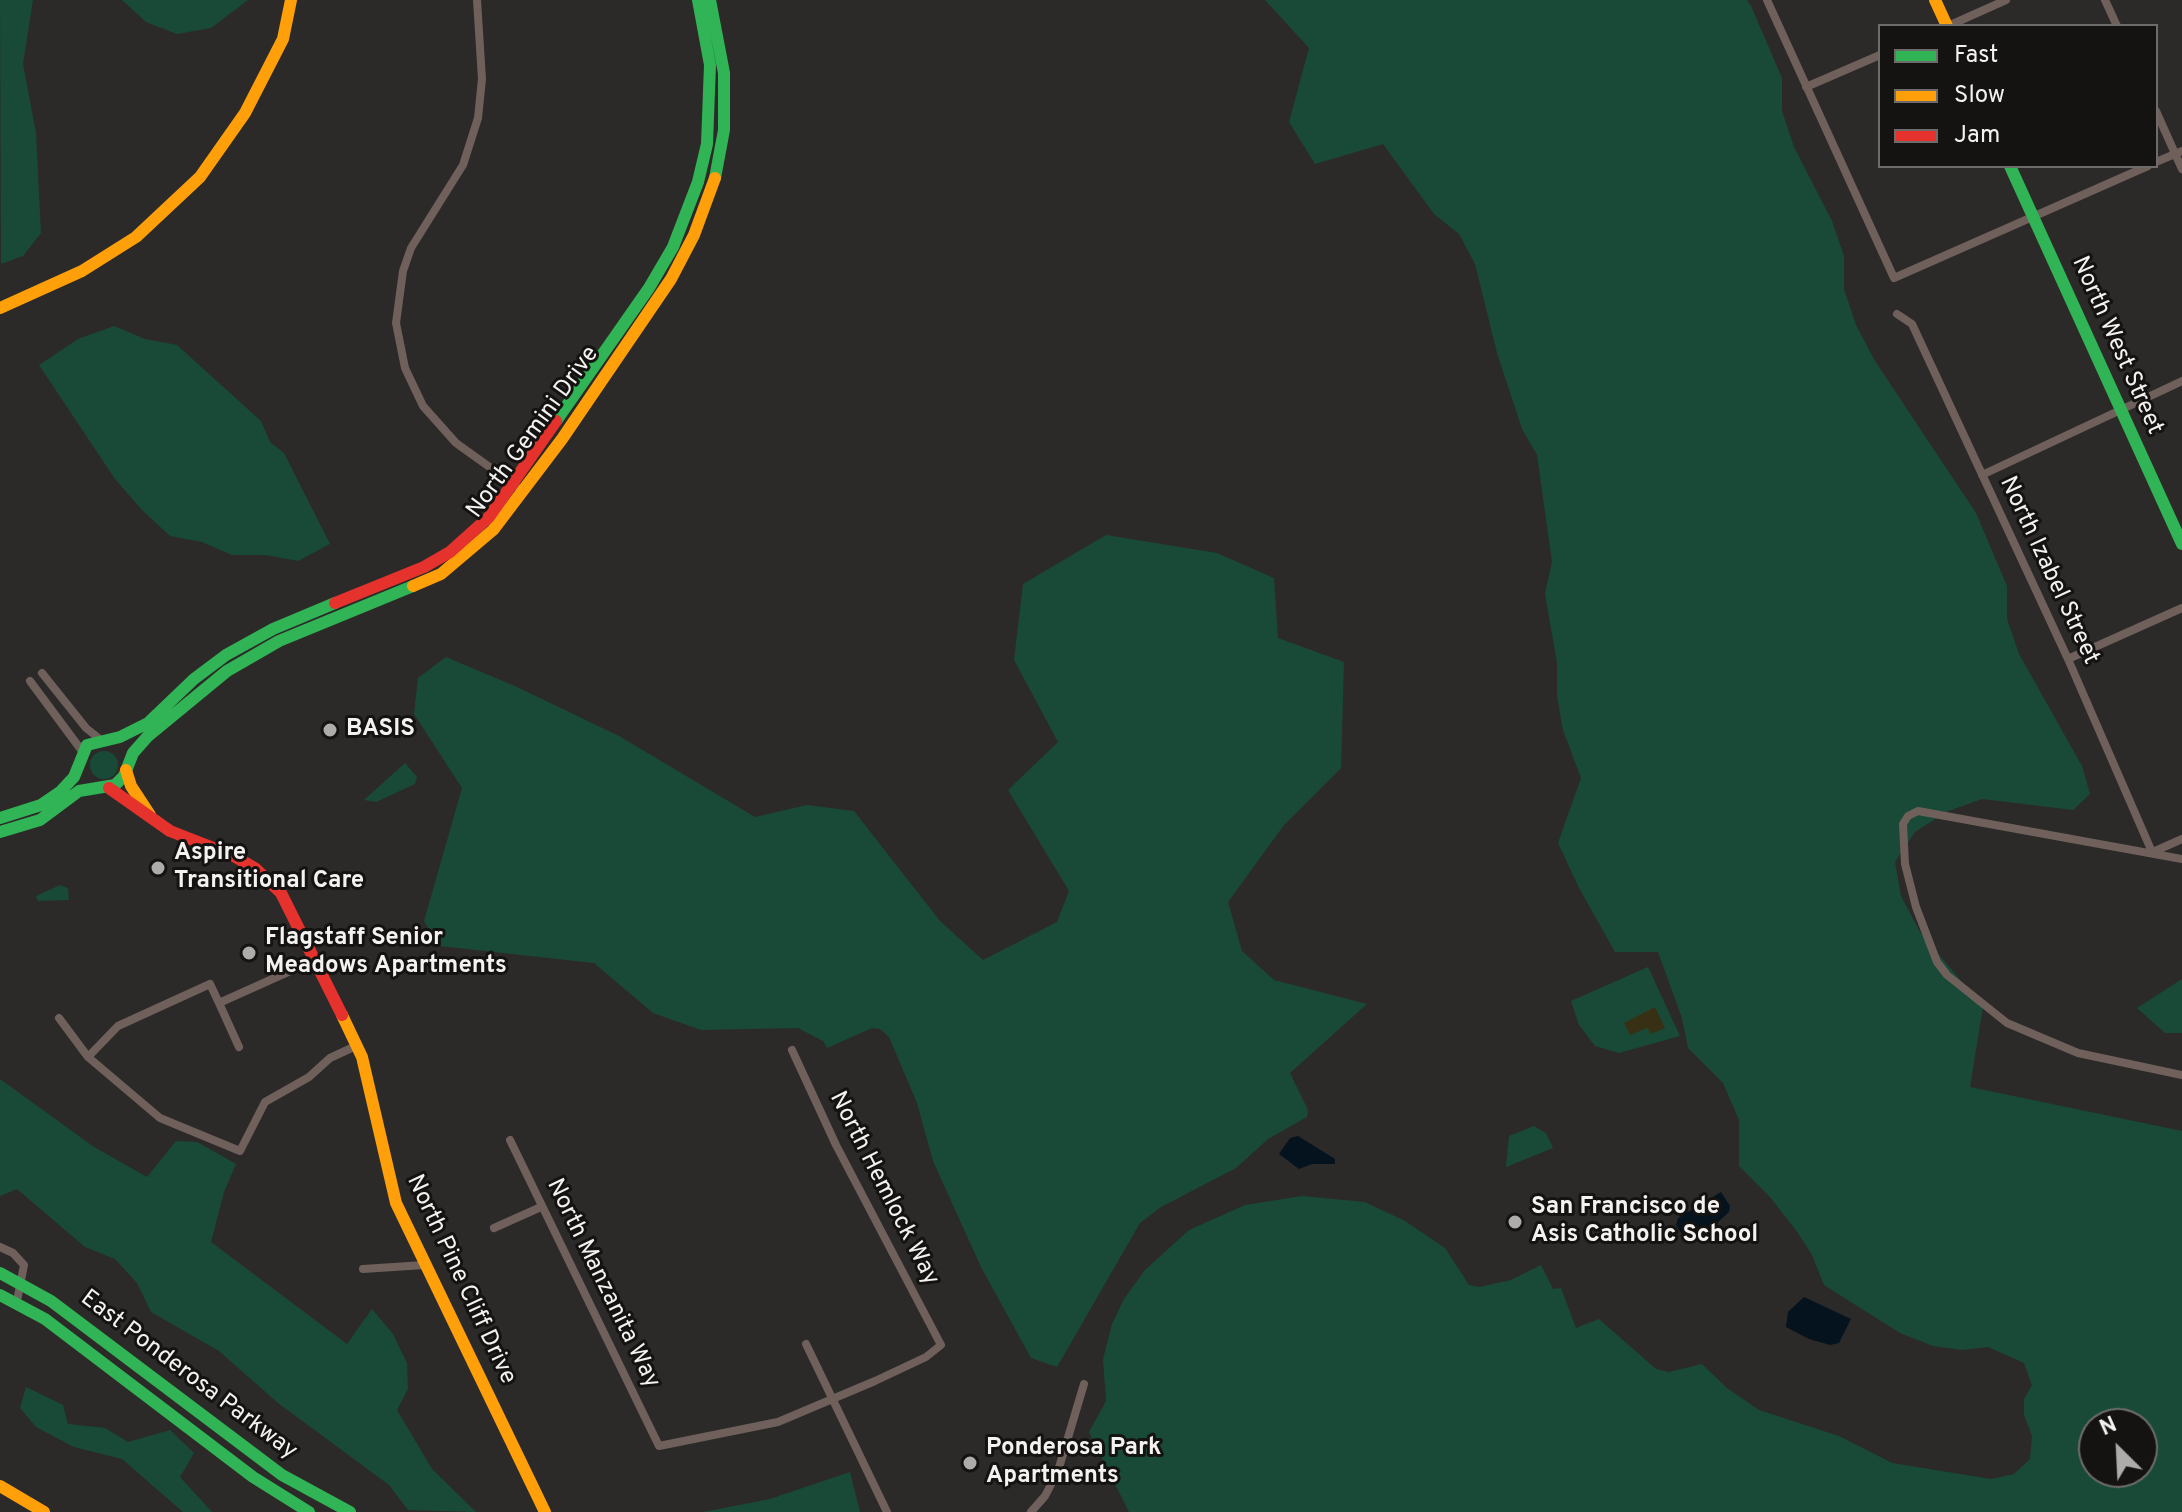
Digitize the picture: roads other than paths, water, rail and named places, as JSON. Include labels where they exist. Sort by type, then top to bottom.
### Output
[{"type":"street","points":[[0,308],[82,271],[136,237],[200,177],[258,88],[283,39],[291,0]]},
{"type":"street","points":[[477,0],[482,79],[478,118],[463,165],[411,248],[403,271],[396,323],[405,368],[423,406],[456,443],[519,487]]},
{"type":"street","name":"North Gemini Drive","points":[[109,788],[120,781],[126,766],[160,726],[211,682],[255,653],[423,582],[459,562],[493,530],[673,247],[698,182],[707,144],[710,79],[698,0]]},
{"type":"street","name":"North Gemini Drive","points":[[82,751],[148,723],[194,679],[259,635],[424,567],[450,552],[519,487],[671,279],[694,235],[715,179],[724,130],[724,73],[710,0]]},
{"type":"street","points":[[1767,0],[1894,278],[2143,168]]},
{"type":"street","points":[[1935,0],[1946,24]]},
{"type":"street","points":[[1952,24],[2006,0]]},
{"type":"street","points":[[2105,0],[2116,24]]},
{"type":"street","points":[[1806,87],[1878,56]]},
{"type":"street","points":[[2158,115],[2179,152],[2182,169]]},
{"type":"street","points":[[2158,161],[2179,152]]},
{"type":"street","name":"North West Street","points":[[2011,168],[2182,544]]},
{"type":"street","name":"North Izabel Street","points":[[1897,314],[1912,324],[2068,659],[2152,852]]},
{"type":"street","points":[[1982,475],[2182,381]]},
{"type":"street","points":[[2068,659],[2182,608]]},
{"type":"street","points":[[42,673],[86,728],[121,749],[126,766]]},
{"type":"street","points":[[0,818],[41,805],[60,792],[74,777],[82,751],[30,681]]},
{"type":"street","points":[[78,766],[83,779],[94,788]]},
{"type":"street","name":"North Pine Cliff Drive","points":[[126,766],[131,786],[151,818]]},
{"type":"street","points":[[0,832],[40,820],[79,791],[109,788]]},
{"type":"street","name":"North Pine Cliff Drive","points":[[109,788],[184,838],[234,856],[264,875],[281,893],[318,959],[358,1045],[369,1080],[389,1180],[424,1265],[545,1512]]},
{"type":"street","points":[[2182,859],[1918,811],[1908,816],[1903,824],[1905,864],[1916,907],[1937,962],[1983,1007],[2007,1023],[2078,1053],[2182,1075]]},
{"type":"street","points":[[2152,852],[2182,839]]},
{"type":"street","points":[[219,1003],[318,959]]},
{"type":"street","points":[[88,1057],[118,1026],[210,984],[239,1047]]},
{"type":"street","points":[[59,1018],[88,1057],[160,1118],[240,1151],[265,1102],[309,1077],[330,1058],[358,1045]]},
{"type":"street","name":"North Hemlock Way","points":[[792,1050],[836,1145],[941,1345],[926,1357],[832,1401]]},
{"type":"street","name":"North Manzanita Way","points":[[510,1140],[659,1446],[778,1422],[832,1401]]},
{"type":"street","points":[[494,1228],[541,1207]]},
{"type":"street","points":[[0,1247],[22,1262],[22,1284],[17,1301]]},
{"type":"street","points":[[363,1269],[424,1265]]},
{"type":"street","name":"East Ponderosa Parkway","points":[[0,1273],[51,1301],[282,1475],[350,1512]]},
{"type":"street","name":"East Ponderosa Parkway","points":[[0,1295],[17,1301],[253,1477],[309,1512]]},
{"type":"street","points":[[806,1344],[887,1512]]},
{"type":"street","points":[[1031,1512],[1045,1496],[1058,1471],[1084,1384]]},
{"type":"street","points":[[0,1486],[44,1512]]},
{"type":"water","points":[[1298,1136],[1335,1159],[1335,1164],[1312,1164],[1299,1169],[1279,1154],[1290,1138]]},
{"type":"water","points":[[1721,1192],[1730,1206],[1729,1212],[1699,1239],[1687,1242],[1676,1225],[1678,1218]]},
{"type":"water","points":[[1804,1297],[1851,1319],[1839,1343],[1830,1345],[1809,1339],[1786,1327],[1788,1312]]},
{"type":"place","name":"BASIS","points":[[330,730]]},
{"type":"place","name":"Aspire Transitional Care","points":[[158,868]]},
{"type":"place","name":"Flagstaff Senior Meadows Apartments","points":[[249,953]]},
{"type":"place","name":"San Francisco de Asis Catholic School","points":[[1515,1222]]},
{"type":"place","name":"Ponderosa Park Apartments","points":[[970,1463]]}]
